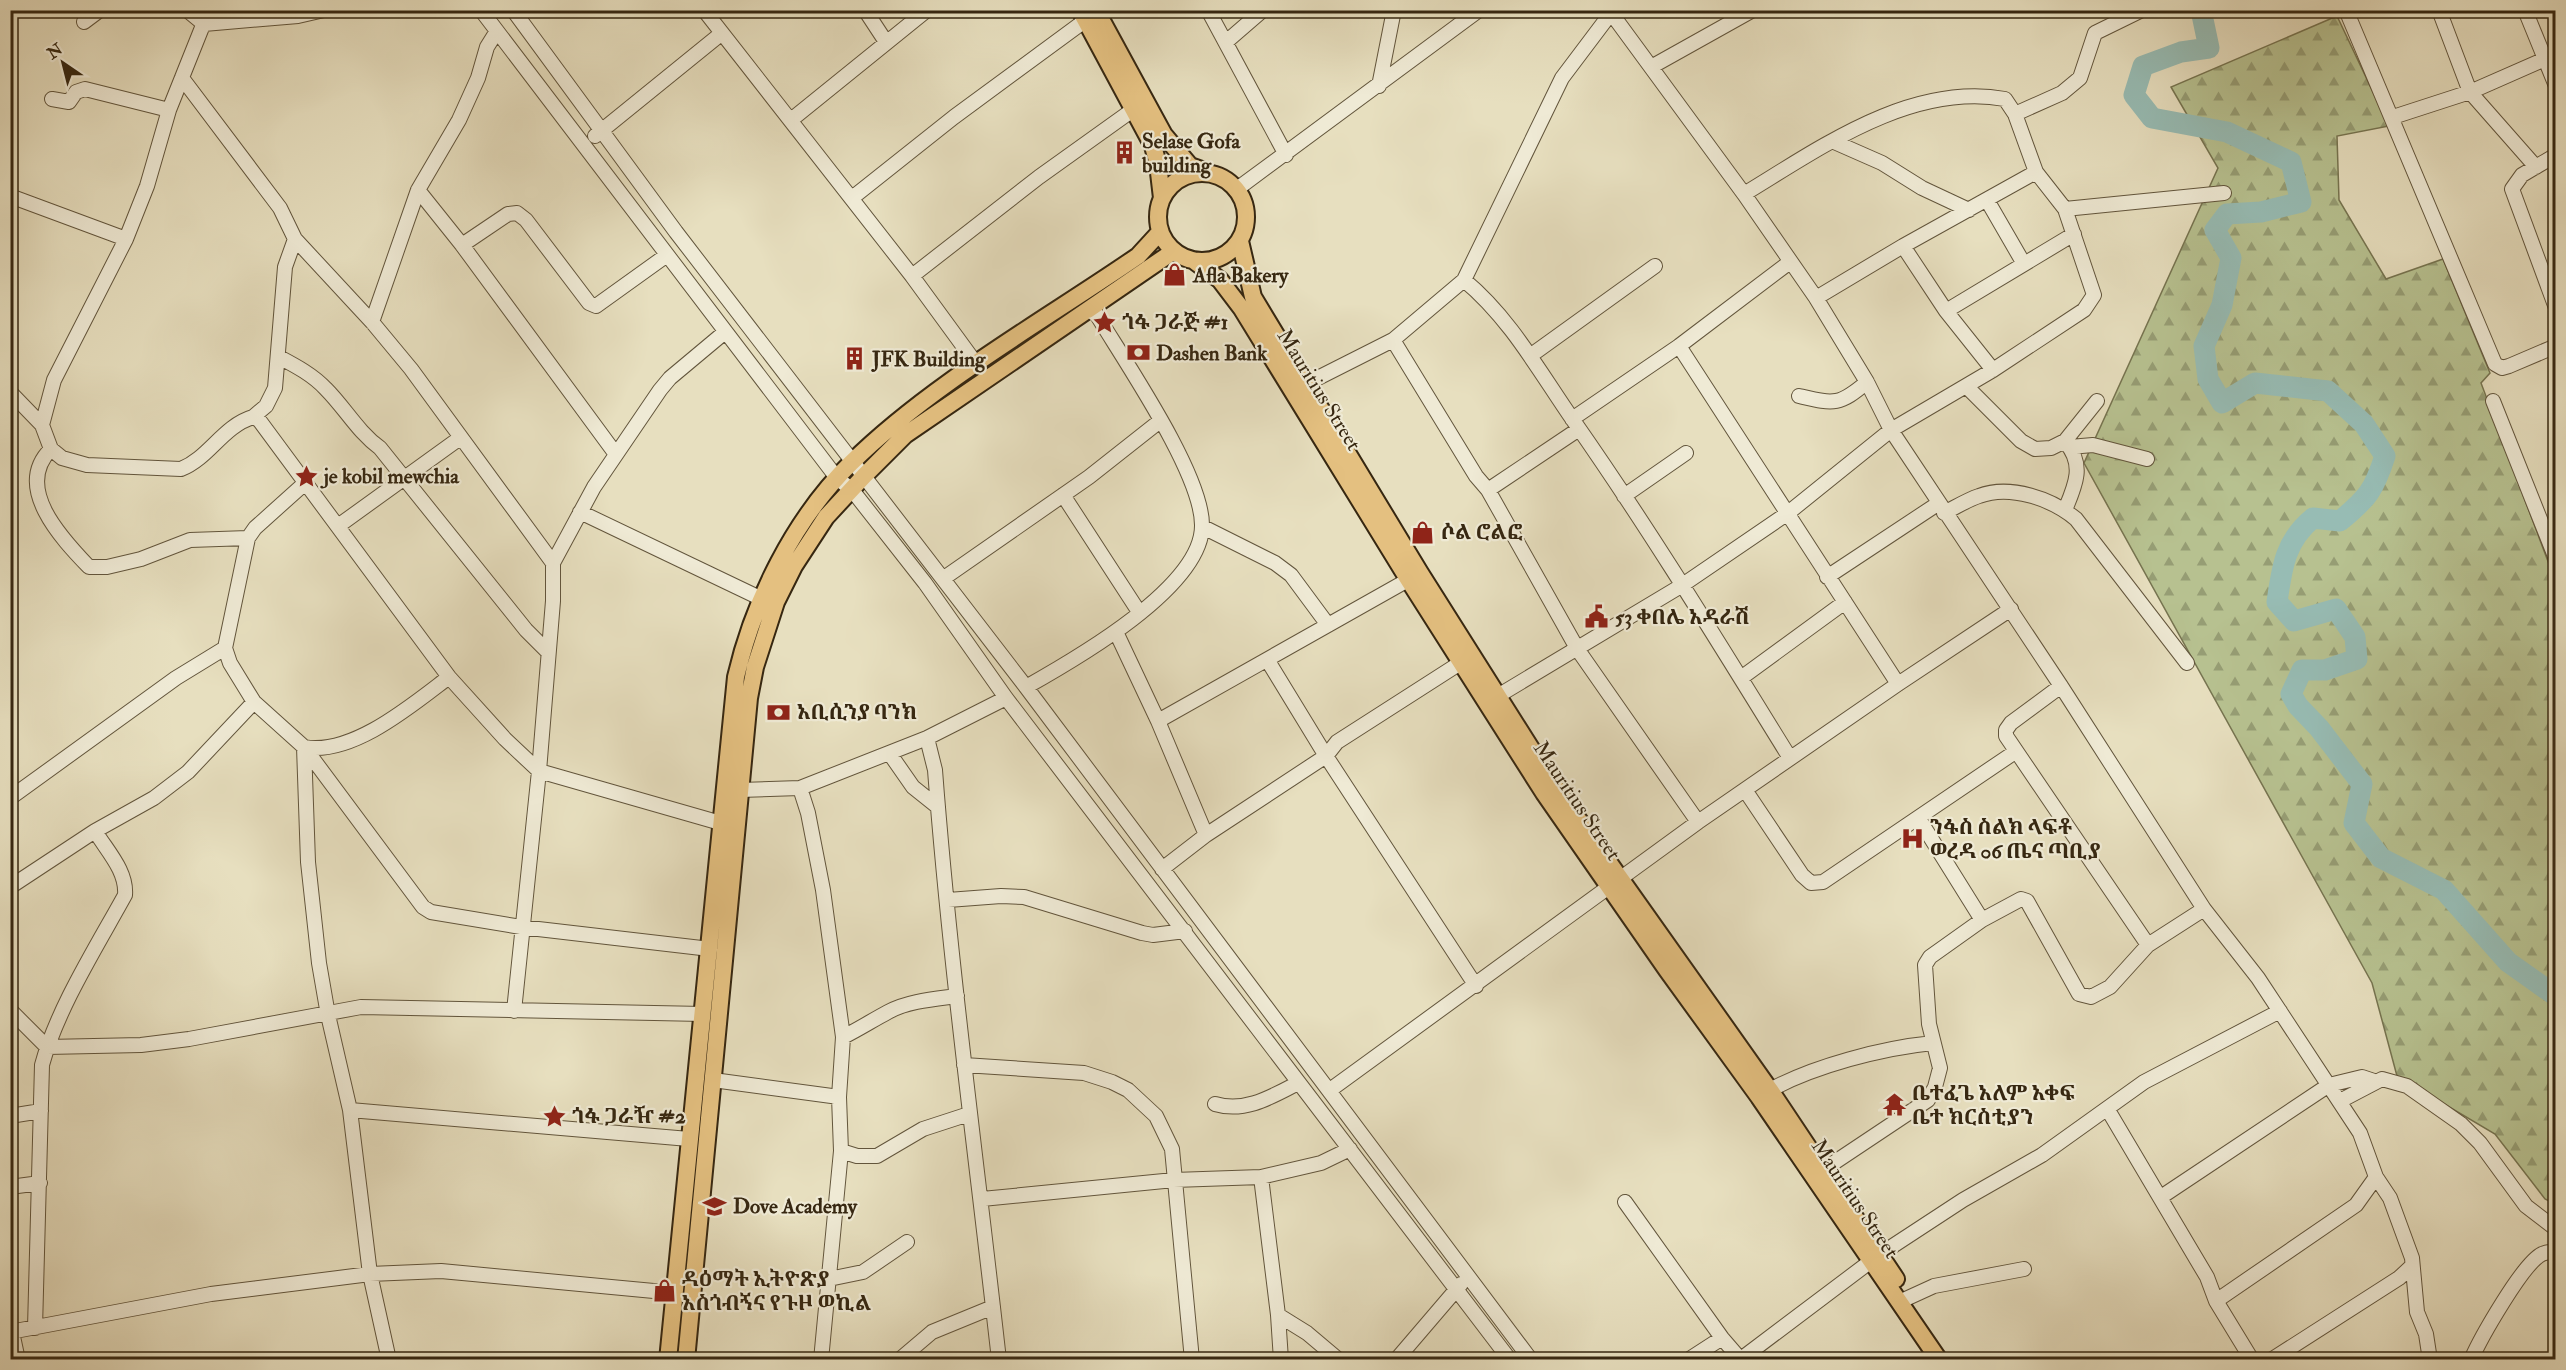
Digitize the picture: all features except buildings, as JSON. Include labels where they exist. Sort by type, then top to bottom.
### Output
[{"type":"main road","points":[[1090,13],[1140,105],[1178,155],[1190,166],[1215,174],[1227,180],[1237,189],[1247,214],[1240,241],[1219,258],[1193,260],[1174,251],[1160,232],[1158,209],[1171,185],[1184,176],[1199,172],[1215,174]]},
{"type":"main road","points":[[1140,105],[1153,146],[1162,198]]},
{"type":"main road","points":[[686,1359],[712,1080],[729,826],[736,677],[762,599],[782,558],[815,506],[853,461],[895,423],[1138,255],[1160,232]]},
{"type":"main road","name":"Mauritius Street","points":[[1240,241],[1253,297],[1299,387],[1492,699],[1759,1097],[1904,1300],[1951,1359]]},
{"type":"main road","points":[[668,1359],[710,949],[729,826],[740,789],[754,667],[776,602],[794,566],[826,517],[905,435],[1174,251]]},
{"type":"main road","name":"Mauritius Street","points":[[1193,260],[1220,280],[1299,387]]},
{"type":"main road","name":"Mauritius Street","points":[[1614,882],[1770,1090],[1823,1170],[1874,1258]]},
{"type":"main road","name":"Mauritius Street","points":[[1904,1300],[1939,1359]]},
{"type":"street","points":[[84,22],[100,10]]},
{"type":"street","points":[[187,10],[204,24],[298,16],[324,10]]},
{"type":"street","points":[[42,425],[54,380],[126,239],[147,186],[170,110],[209,10]]},
{"type":"street","points":[[481,10],[837,478],[852,490],[925,583],[1006,698],[1510,1359]]},
{"type":"street","points":[[513,10],[600,132],[944,578],[1532,1359]]},
{"type":"street","points":[[704,10],[912,276],[977,365]]},
{"type":"street","points":[[865,10],[886,42]]},
{"type":"street","points":[[791,120],[927,10]]},
{"type":"street","points":[[1208,10],[1286,155]]},
{"type":"street","points":[[1226,42],[1263,10]]},
{"type":"street","points":[[1379,86],[1394,10]]},
{"type":"street","points":[[1237,189],[1286,155],[1479,10]]},
{"type":"street","points":[[1651,67],[1753,10]]},
{"type":"street","points":[[2015,114],[2062,93],[2080,78],[2095,33],[2142,10]]},
{"type":"street","points":[[2346,10],[2393,117],[2495,364],[2502,368],[2509,366],[2556,346]]},
{"type":"street","points":[[2439,10],[2470,92],[2536,167]]},
{"type":"street","points":[[2525,10],[2556,86]]},
{"type":"street","points":[[1299,387],[1393,340],[1464,280],[1562,78],[1610,12],[1744,194],[1816,298],[1867,382],[1891,429],[1942,508],[2011,609],[2205,909],[2280,1011],[2360,1133],[2376,1177],[2390,1198],[2412,1258],[2417,1312],[2426,1334],[2430,1359]]},
{"type":"street","points":[[852,198],[1090,13]]},
{"type":"street","points":[[372,322],[418,190],[459,120],[478,78],[487,47],[497,31]]},
{"type":"street","points":[[584,145],[722,33]]},
{"type":"street","points":[[2393,117],[2470,92],[2545,59]]},
{"type":"street","points":[[182,78],[280,208],[295,239],[372,322],[411,369],[553,563]]},
{"type":"street","points":[[52,99],[69,102],[76,92],[85,89],[170,110]]},
{"type":"street","points":[[1492,699],[1578,650],[1681,586],[1788,513],[1891,429],[1993,370],[2084,310],[2094,295],[2065,209],[2036,172],[2015,114],[2005,99],[1988,96],[1953,96],[1905,109],[1832,141],[1744,194]]},
{"type":"street","points":[[912,276],[1140,105]]},
{"type":"street","points":[[1832,141],[1882,163],[1922,188],[1969,210]]},
{"type":"street","points":[[2556,155],[2522,175],[2512,189],[2556,308]]},
{"type":"street","points":[[1816,298],[1903,246],[2036,172]]},
{"type":"street","points":[[418,190],[462,245],[615,453]]},
{"type":"street","points":[[2065,209],[2224,193]]},
{"type":"street","points":[[10,196],[126,239]]},
{"type":"street","points":[[1987,200],[2024,264]]},
{"type":"street","points":[[462,245],[508,214],[517,213],[526,220],[589,303],[596,306],[667,255]]},
{"type":"street","points":[[1946,311],[2074,234]]},
{"type":"street","points":[[10,392],[42,425],[51,449],[62,458],[87,465],[181,469],[193,465],[225,433],[242,420],[253,417],[266,405],[275,388],[285,267],[295,239]]},
{"type":"street","points":[[1903,246],[1946,311],[1993,370]]},
{"type":"street","points":[[1488,490],[1790,262]]},
{"type":"street","points":[[1530,356],[1655,266]]},
{"type":"street","points":[[1464,280],[1490,302],[1530,356],[1624,496],[1790,758]]},
{"type":"street","points":[[1026,687],[1077,658],[1116,632],[1170,586],[1193,556],[1203,527],[1200,505],[1174,443],[1092,307]]},
{"type":"street","points":[[514,1011],[539,771],[553,601],[553,563],[615,453],[670,378],[725,332]]},
{"type":"street","points":[[1393,340],[1476,476],[1488,490],[1578,650],[1698,822]]},
{"type":"street","points":[[1679,346],[1898,684]]},
{"type":"street","points":[[279,357],[313,377],[327,389],[366,438],[380,448],[526,630],[548,651]]},
{"type":"street","points":[[1799,396],[1837,403],[1849,398],[1867,382]]},
{"type":"street","points":[[1966,386],[2015,435],[2035,449],[2068,444],[2093,445],[2147,459]]},
{"type":"street","points":[[2068,444],[2097,401]]},
{"type":"street","points":[[2493,401],[2556,559]]},
{"type":"street","points":[[253,417],[259,420],[304,484],[338,526],[449,677],[505,739],[539,771],[729,826]]},
{"type":"street","points":[[944,578],[1063,495],[1160,421]]},
{"type":"street","points":[[338,526],[460,438]]},
{"type":"street","points":[[2066,510],[2079,469],[2068,444]]},
{"type":"street","points":[[51,449],[43,458],[38,471],[37,489],[44,508],[61,536],[89,567],[107,567],[141,560],[190,540],[248,538]]},
{"type":"street","points":[[1624,496],[1686,453]]},
{"type":"street","points":[[304,484],[255,528],[248,538],[225,648],[230,663],[254,702],[304,747],[423,907],[431,912],[521,927],[710,949]]},
{"type":"street","points":[[1827,577],[1942,508],[1980,495],[1997,492],[2041,498],[2066,510],[2076,519],[2187,663]]},
{"type":"street","points":[[1063,495],[1139,612]]},
{"type":"street","points":[[580,512],[762,599]]},
{"type":"street","points":[[1203,527],[1275,563],[1291,575],[1328,625]]},
{"type":"street","points":[[1158,721],[1268,661],[1414,576]]},
{"type":"street","points":[[1741,678],[1845,602]]},
{"type":"street","points":[[1330,1090],[1476,986],[1698,822],[2011,609]]},
{"type":"street","points":[[1116,632],[1158,721],[1206,835]]},
{"type":"street","points":[[10,798],[176,678],[225,648]]},
{"type":"street","points":[[1162,869],[1206,835],[1326,756],[1337,742],[1467,659]]},
{"type":"street","points":[[1268,661],[1326,756],[1476,986]]},
{"type":"street","points":[[304,747],[320,750],[362,736],[407,709],[449,677]]},
{"type":"street","points":[[2061,686],[2011,723],[2006,730],[2006,736],[2148,945]]},
{"type":"street","points":[[740,789],[800,788],[927,738],[1006,698]]},
{"type":"street","points":[[10,887],[95,831],[154,798],[188,772],[254,702]]},
{"type":"street","points":[[927,738],[935,770],[969,1114],[982,1199],[999,1359]]},
{"type":"street","points":[[304,747],[308,862],[328,1015],[350,1110],[370,1274],[389,1359]]},
{"type":"street","points":[[1745,790],[1802,875],[1811,883],[1823,882],[2015,752]]},
{"type":"street","points":[[890,754],[913,787],[938,807]]},
{"type":"street","points":[[800,788],[808,813],[823,890],[843,1037],[839,1097],[841,1151],[821,1359]]},
{"type":"street","points":[[1919,819],[1982,920]]},
{"type":"street","points":[[35,1328],[42,1065],[47,1047],[90,957],[126,895],[126,884],[122,874],[95,831]]},
{"type":"street","points":[[948,900],[1001,896],[1024,897],[1142,933],[1153,935],[1185,931]]},
{"type":"street","points":[[1823,1170],[1928,1100],[1935,1087],[1940,1068],[1933,1043],[1925,965],[1930,957],[1982,920],[2021,899],[2027,900],[2079,994],[2085,997],[2101,994],[2148,945],[2205,909]]},
{"type":"street","points":[[843,1037],[871,1024],[889,1011],[957,996]]},
{"type":"street","points":[[10,1010],[47,1047],[141,1045],[189,1039],[328,1015],[361,1007],[703,1014]]},
{"type":"street","points":[[1625,1202],[1722,1338],[1741,1359],[1874,1258],[1963,1200],[2042,1155],[2108,1110],[2144,1082],[2280,1011]]},
{"type":"street","points":[[1770,1090],[1787,1080],[1886,1049],[1933,1043]]},
{"type":"street","points":[[964,1065],[1084,1073],[1113,1082],[1144,1104],[1163,1126],[1172,1149],[1192,1359]]},
{"type":"street","points":[[2161,1197],[2329,1085],[2362,1077],[2374,1081],[2395,1080],[2461,1124],[2480,1143],[2526,1206],[2556,1229]]},
{"type":"street","points":[[712,1080],[839,1097]]},
{"type":"street","points":[[2340,1101],[2374,1081]]},
{"type":"street","points":[[1215,1104],[1228,1107],[1253,1104],[1298,1083]]},
{"type":"street","points":[[350,1110],[689,1139]]},
{"type":"street","points":[[2108,1110],[2161,1197],[2214,1289],[2216,1301],[2252,1359]]},
{"type":"street","points":[[10,1116],[41,1111]]},
{"type":"street","points":[[841,1151],[857,1156],[877,1156],[923,1129],[969,1114]]},
{"type":"street","points":[[982,1199],[1174,1180],[1261,1177],[1321,1163],[1350,1149]]},
{"type":"street","points":[[1261,1177],[1278,1315],[1281,1359]]},
{"type":"street","points":[[2216,1301],[2356,1205],[2376,1177]]},
{"type":"street","points":[[10,1187],[40,1183]]},
{"type":"street","points":[[829,1279],[863,1272],[906,1242]]},
{"type":"street","points":[[2471,1359],[2527,1267],[2541,1254],[2556,1251]]},
{"type":"street","points":[[2271,1359],[2399,1278],[2412,1266]]},
{"type":"street","points":[[1904,1300],[1934,1286],[2024,1269]]},
{"type":"street","points":[[18,1359],[11,1332],[211,1294],[370,1274],[441,1271],[675,1293]]},
{"type":"street","points":[[1396,1359],[1455,1288],[1470,1277]]},
{"type":"street","points":[[898,1359],[932,1332],[993,1307]]},
{"type":"street","points":[[1278,1315],[1307,1333],[1339,1359]]},
{"type":"street","points":[[1688,1359],[1722,1338]]},
{"type":"green space","points":[[2337,16],[2389,126],[2337,136],[2339,200],[2386,279],[2443,259],[2490,373],[2481,383],[2552,572],[2555,572],[2555,1204],[2545,1199],[2495,1134],[2397,1076],[2372,983],[2084,463],[2218,168],[2171,87]]},
{"type":"waterway","points":[[2201,10],[2209,48],[2181,52],[2143,66],[2134,95],[2152,118],[2227,132],[2291,162],[2301,202],[2261,212],[2227,214],[2215,230],[2231,258],[2222,305],[2204,346],[2208,379],[2222,403],[2255,383],[2328,391],[2364,424],[2385,456],[2369,493],[2357,506],[2340,521],[2313,518],[2296,536],[2286,556],[2277,602],[2294,621],[2336,609],[2355,637],[2357,659],[2325,670],[2302,670],[2291,694],[2298,706],[2319,728],[2362,784],[2354,823],[2381,858],[2444,890],[2508,962],[2556,996]]},
{"type":"place","name":"Selase Gofa building","points":[[1124,153]]},
{"type":"place","name":"Afla Bakery","points":[[1175,275]]},
{"type":"place","name":"ጎፋ ጋራጅ #1","points":[[1104,322]]},
{"type":"place","name":"Dashen Bank","points":[[1138,353]]},
{"type":"place","name":"JFK Building","points":[[854,359]]},
{"type":"place","name":"je kobil mewchia","points":[[306,476]]},
{"type":"place","name":"ሶል ሮልፎ","points":[[1423,532]]},
{"type":"place","name":"53 ቀበሌ አዳራሽ","points":[[1597,617]]},
{"type":"place","name":"አቢሲንያ ባንክ","points":[[779,712]]},
{"type":"place","name":"ንፋስ ስልክ ላፍቶ ወረዳ 06 ጤና ጣቢያ","points":[[1912,839]]},
{"type":"place","name":"ቤተፈጌ አለም አቀፍ ቤተ ክርስቲያን","points":[[1894,1105]]},
{"type":"place","name":"ጎፋ ጋራዥ #2","points":[[554,1116]]},
{"type":"place","name":"Dove Academy","points":[[715,1206]]},
{"type":"place","name":"ዳዕማት ኢትዮጽያ አስጎብኝና የጉዞ ወኪል","points":[[664,1291]]}]
